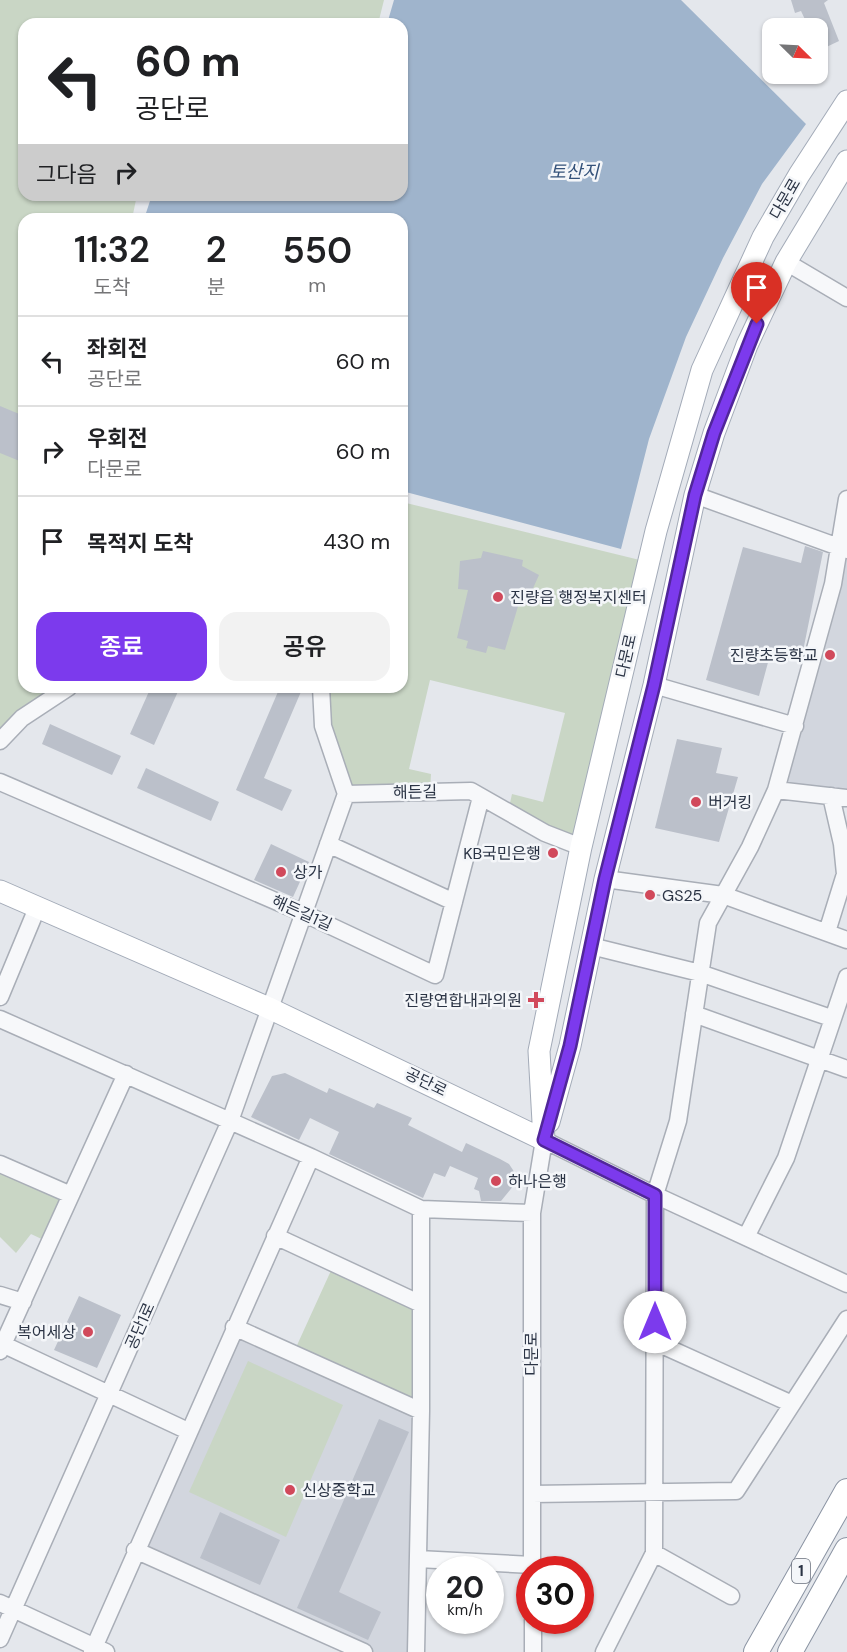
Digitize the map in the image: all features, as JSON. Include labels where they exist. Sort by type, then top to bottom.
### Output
[{"type":"highway","name":"1","points":[[756,1652],[847,1491]]},
{"type":"highway","name":"1","points":[[790,1652],[847,1550]]},
{"type":"main road","name":"다문로","points":[[544,1140],[539,1051],[581,847],[656,531],[702,370],[763,237],[847,101]]},
{"type":"main road","name":"다문로","points":[[544,1140],[570,1046],[605,879],[654,685],[695,495],[714,433],[747,345],[786,261],[847,161]]},
{"type":"main road","name":"공단로","points":[[0,891],[271,1009],[544,1140]]},
{"type":"street","points":[[786,261],[847,298]]},
{"type":"street","points":[[695,495],[843,549]]},
{"type":"street","points":[[604,1652],[654,1553],[655,1195],[678,1121],[708,922],[750,848],[776,790],[843,549],[847,500]]},
{"type":"street","points":[[654,685],[795,726]]},
{"type":"street","points":[[0,741],[22,718],[60,693]]},
{"type":"street","points":[[321,693],[323,726],[346,794]]},
{"type":"street","name":"해든길1길","points":[[0,782],[303,913],[435,975],[481,797]]},
{"type":"street","points":[[776,790],[839,797],[844,874],[827,932]]},
{"type":"street","name":"해든길","points":[[346,794],[471,791],[545,833],[581,847]]},
{"type":"street","name":"공단1로","points":[[0,1639],[7,1606],[110,1394],[230,1121],[346,794]]},
{"type":"street","points":[[328,844],[454,902]]},
{"type":"street","points":[[605,879],[723,895],[847,940]]},
{"type":"street","points":[[0,997],[37,908]]},
{"type":"street","points":[[827,932],[847,913]]},
{"type":"street","points":[[591,946],[700,974],[831,1018]]},
{"type":"street","points":[[746,1237],[786,1158],[831,1018],[847,977]]},
{"type":"street","points":[[694,1014],[847,1069]]},
{"type":"street","points":[[0,1019],[311,1157],[421,1209],[532,1213]]},
{"type":"street","points":[[126,1074],[1,1346],[188,1431]]},
{"type":"street","name":"공단로","points":[[544,1140],[655,1195],[847,1284]]},
{"type":"street","name":"다문로","points":[[532,1556],[532,1213],[544,1140]]},
{"type":"street","points":[[7,1606],[97,1650],[135,1550],[311,1157]]},
{"type":"street","points":[[0,1164],[71,1195]]},
{"type":"street","points":[[416,1652],[421,1411],[421,1209]]},
{"type":"street","points":[[275,1236],[421,1304]]},
{"type":"street","points":[[0,1295],[23,1302]]},
{"type":"street","points":[[532,1494],[736,1491],[847,1319]]},
{"type":"street","points":[[234,1327],[421,1411]]},
{"type":"street","points":[[655,1342],[792,1404]]},
{"type":"street","points":[[135,1550],[364,1652]]},
{"type":"street","points":[[654,1553],[731,1596]]},
{"type":"street","points":[[418,1559],[516,1566]]},
{"type":"street","points":[[533,1634],[533,1652]]},
{"type":"shaded area","name":"진량초등학교","points":[[847,550],[847,798],[776,790]]},
{"type":"shaded area","name":"신상중학교","points":[[234,1327],[421,1411],[416,1652],[363,1652],[135,1550]]},
{"type":"green space","points":[[0,0],[384,0],[380,18],[18,18],[18,201],[136,201],[133,213],[18,213],[18,693],[61,693],[0,741]]},
{"type":"green space","points":[[408,503],[648,562],[581,847],[508,812],[512,794],[543,802],[565,713],[430,680],[409,769],[431,774],[430,792],[346,794],[322,693],[408,693]]},
{"type":"green space","points":[[0,1164],[71,1195],[50,1243],[31,1234],[16,1253],[0,1237]]},
{"type":"green space","points":[[334,1264],[421,1304],[421,1411],[293,1354]]},
{"type":"green space","points":[[248,1361],[343,1405],[286,1537],[189,1492]]},
{"type":"water","name":"토산지","points":[[394,0],[681,0],[762,80],[762,84],[766,84],[806,124],[762,184],[723,258],[686,337],[649,439],[621,549],[408,493],[408,213],[146,213],[150,201],[408,201],[408,18],[389,18]]},
{"type":"building","points":[[791,0],[828,0],[824,3],[839,41],[828,46],[828,18],[804,18],[801,11],[795,13]]},
{"type":"building","points":[[0,406],[18,414],[18,460],[0,453]]},
{"type":"building","points":[[805,546],[823,552],[801,661],[770,655],[759,696],[706,680],[743,547],[801,563]]},
{"type":"building","name":"진량읍 행정복지센터","points":[[483,551],[523,560],[522,566],[539,575],[525,606],[519,603],[505,650],[488,646],[486,653],[466,648],[468,641],[457,638],[468,590],[458,589],[460,561],[481,558]]},
{"type":"building","points":[[148,693],[177,693],[154,745],[130,734]]},
{"type":"building","points":[[277,693],[300,693],[264,778],[292,790],[282,811],[236,790]]},
{"type":"building","points":[[50,724],[121,756],[112,775],[42,744]]},
{"type":"building","name":"버거킹","points":[[677,739],[722,748],[716,773],[738,777],[719,842],[655,828]]},
{"type":"building","points":[[146,768],[219,802],[211,821],[137,788]]},
{"type":"building","name":"상가","points":[[271,844],[309,862],[293,897],[254,880]]},
{"type":"building","points":[[285,1073],[327,1093],[329,1088],[374,1108],[377,1103],[412,1118],[408,1125],[462,1152],[466,1143],[500,1159],[509,1164],[513,1170],[516,1177],[514,1185],[501,1201],[481,1201],[479,1191],[474,1189],[478,1178],[450,1166],[445,1177],[434,1173],[423,1198],[329,1154],[339,1132],[310,1118],[299,1140],[251,1117],[272,1076]]},
{"type":"building","name":"복어세상","points":[[79,1296],[121,1315],[97,1368],[54,1350]]},
{"type":"building","points":[[379,1419],[409,1432],[339,1592],[381,1612],[368,1640],[297,1608]]},
{"type":"building","points":[[220,1512],[280,1540],[260,1585],[200,1558]]},
{"type":"place","name":"진량읍 행정복지센터","points":[[498,597]]},
{"type":"place","name":"진량초등학교","points":[[830,655]]},
{"type":"place","name":"버거킹","points":[[696,802]]},
{"type":"place","name":"KB국민은행","points":[[553,853]]},
{"type":"place","name":"상가","points":[[281,872]]},
{"type":"place","name":"GS25","points":[[650,895]]},
{"type":"place","name":"진량연합내과의원","points":[[536,1000]]},
{"type":"place","name":"하나은행","points":[[496,1181]]},
{"type":"place","name":"복어세상","points":[[88,1332]]},
{"type":"place","name":"신상중학교","points":[[290,1490]]},
{"type":"route","points":[[655,1322],[655,1195],[544,1140],[570,1046],[605,879],[654,685],[695,495],[714,433],[757,324]]}]
